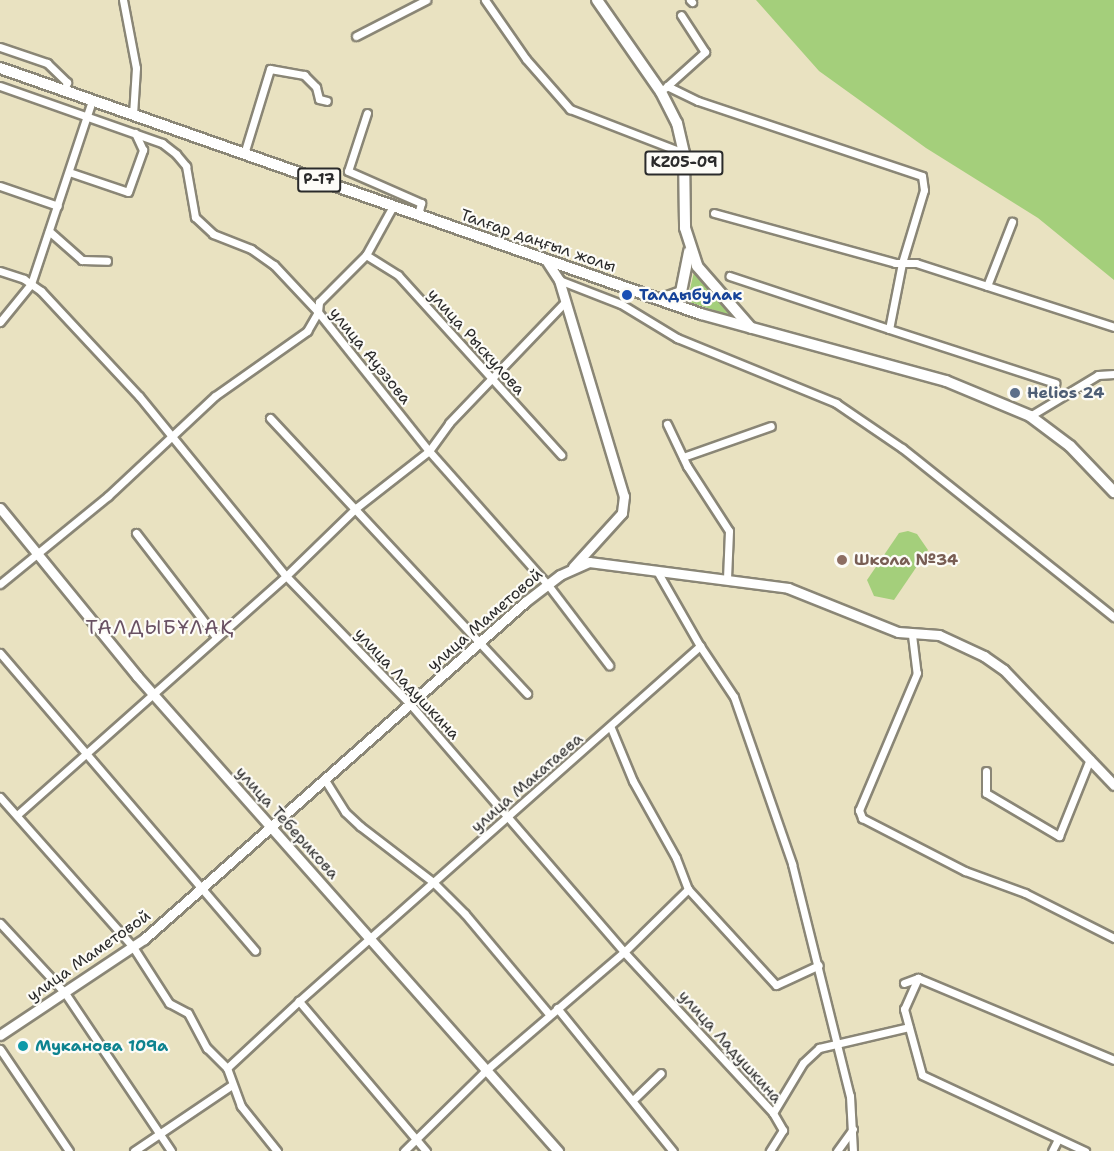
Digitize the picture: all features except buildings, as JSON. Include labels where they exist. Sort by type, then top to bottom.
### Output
[{"type":"main road","name":"KZ05-09","points":[[597,0],[664,89],[677,123],[684,153],[689,246],[710,284],[751,328]]},
{"type":"main road","name":"Талғар даңғыл жолы","points":[[0,68],[659,300],[751,328],[946,381],[1030,416],[1070,446],[1114,492]]},
{"type":"main road","points":[[659,300],[681,292],[687,278],[689,246]]},
{"type":"street","points":[[123,0],[136,68],[133,115]]},
{"type":"street","points":[[356,36],[426,0]]},
{"type":"street","points":[[486,0],[526,59],[570,109],[684,153]]},
{"type":"street","points":[[681,15],[705,52],[664,89],[922,176],[924,190],[902,263],[889,329]]},
{"type":"street","points":[[0,47],[46,63],[67,82],[64,91]]},
{"type":"street","points":[[244,154],[270,69],[304,75],[316,87],[319,99],[327,101]]},
{"type":"street","name":"улица Ауэзова","points":[[0,86],[88,114],[162,142],[186,166],[190,203],[203,227],[251,249],[274,265],[318,312],[429,451],[548,585],[609,665]]},
{"type":"street","points":[[42,100],[49,86]]},
{"type":"street","points":[[0,322],[31,284],[92,101]]},
{"type":"street","points":[[367,113],[348,171],[421,202],[418,215]]},
{"type":"street","points":[[69,172],[128,192],[143,150],[135,133]]},
{"type":"street","points":[[0,186],[58,206]]},
{"type":"street","points":[[0,584],[173,437],[215,396],[307,331],[318,312],[319,302],[366,255],[393,206]]},
{"type":"street","points":[[714,213],[902,263],[916,263],[1114,327]]},
{"type":"street","points":[[987,286],[1012,222]]},
{"type":"street","points":[[49,231],[81,260],[107,261]]},
{"type":"street","name":"улица Рыскулова","points":[[366,255],[398,275],[561,455]]},
{"type":"street","points":[[546,260],[559,280],[624,496],[622,513],[572,568]]},
{"type":"street","name":"улица Ладушкина","points":[[0,272],[31,284],[139,396],[286,576],[411,705],[624,952],[773,1113],[783,1130],[771,1151]]},
{"type":"street","points":[[730,276],[1055,383]]},
{"type":"street","points":[[559,280],[621,304],[676,338],[836,403],[902,448],[1114,617]]},
{"type":"street","points":[[17,815],[85,752],[286,576],[356,508],[429,451],[449,423],[493,380],[565,302]]},
{"type":"street","points":[[1030,416],[1098,375],[1114,374]]},
{"type":"street","points":[[270,418],[482,642],[527,694]]},
{"type":"street","points":[[667,424],[683,457],[729,531],[727,579]]},
{"type":"street","points":[[683,457],[771,426]]},
{"type":"street","name":"улица Теберикова","points":[[0,508],[152,693],[558,1151]]},
{"type":"street","points":[[135,533],[216,637]]},
{"type":"street","name":"улица Маметовой","points":[[0,1035],[133,947],[204,888],[548,585],[572,568],[589,562],[788,588],[912,635],[939,635],[984,656],[1011,677],[1114,785]]},
{"type":"street","points":[[657,571],[700,646],[734,697],[792,864],[838,1046],[853,1129],[853,1151]]},
{"type":"street","points":[[912,635],[916,673],[859,810],[862,818],[956,866],[1025,893],[1114,938]]},
{"type":"street","name":"улица Макатаева","points":[[228,1068],[369,937],[612,728],[700,646]]},
{"type":"street","points":[[0,653],[204,888],[255,951]]},
{"type":"street","points":[[612,728],[633,781],[676,858],[688,889],[776,985],[819,965]]},
{"type":"street","points":[[986,771],[986,793],[1059,836],[1090,759]]},
{"type":"street","points":[[325,780],[345,812],[433,882],[465,914],[549,1014]]},
{"type":"street","points":[[0,797],[133,947],[169,1003],[188,1013],[207,1048],[228,1068],[241,1106],[277,1151]]},
{"type":"street","points":[[404,1151],[485,1071],[624,952],[688,889]]},
{"type":"street","points":[[0,923],[65,993],[171,1151]]},
{"type":"street","points":[[904,983],[918,978],[1114,1060]]},
{"type":"street","points":[[918,978],[904,1009],[922,1075],[1085,1151]]},
{"type":"street","points":[[299,1001],[426,1151]]},
{"type":"street","points":[[557,1008],[634,1099],[640,1112],[673,1151]]},
{"type":"street","points":[[773,1113],[803,1064],[819,1048],[838,1046],[909,1027]]},
{"type":"street","points":[[0,1049],[69,1151]]},
{"type":"street","points":[[634,1099],[661,1073]]},
{"type":"street","points":[[134,1151],[232,1085]]},
{"type":"street","points":[[837,1151],[853,1129]]},
{"type":"street","points":[[1052,1151],[1058,1139]]},
{"type":"green space","points":[[756,0],[1114,0],[1114,280],[1038,218],[926,148],[819,71]]},
{"type":"green space","points":[[694,272],[726,309],[738,318],[680,299],[690,289]]},
{"type":"green space","points":[[908,531],[917,534],[928,550],[894,600],[874,596],[867,580],[899,533]]},
{"type":"place","name":"Талдыбулак","points":[[627,295]]},
{"type":"place","name":"Helios 24","points":[[1015,393]]},
{"type":"place","name":"Школа №34","points":[[842,560]]},
{"type":"place","name":"Муканова 109а","points":[[23,1046]]},
{"type":"district","name":"ТАЛДЫБҰЛАҚ","points":[[160,627]]}]
